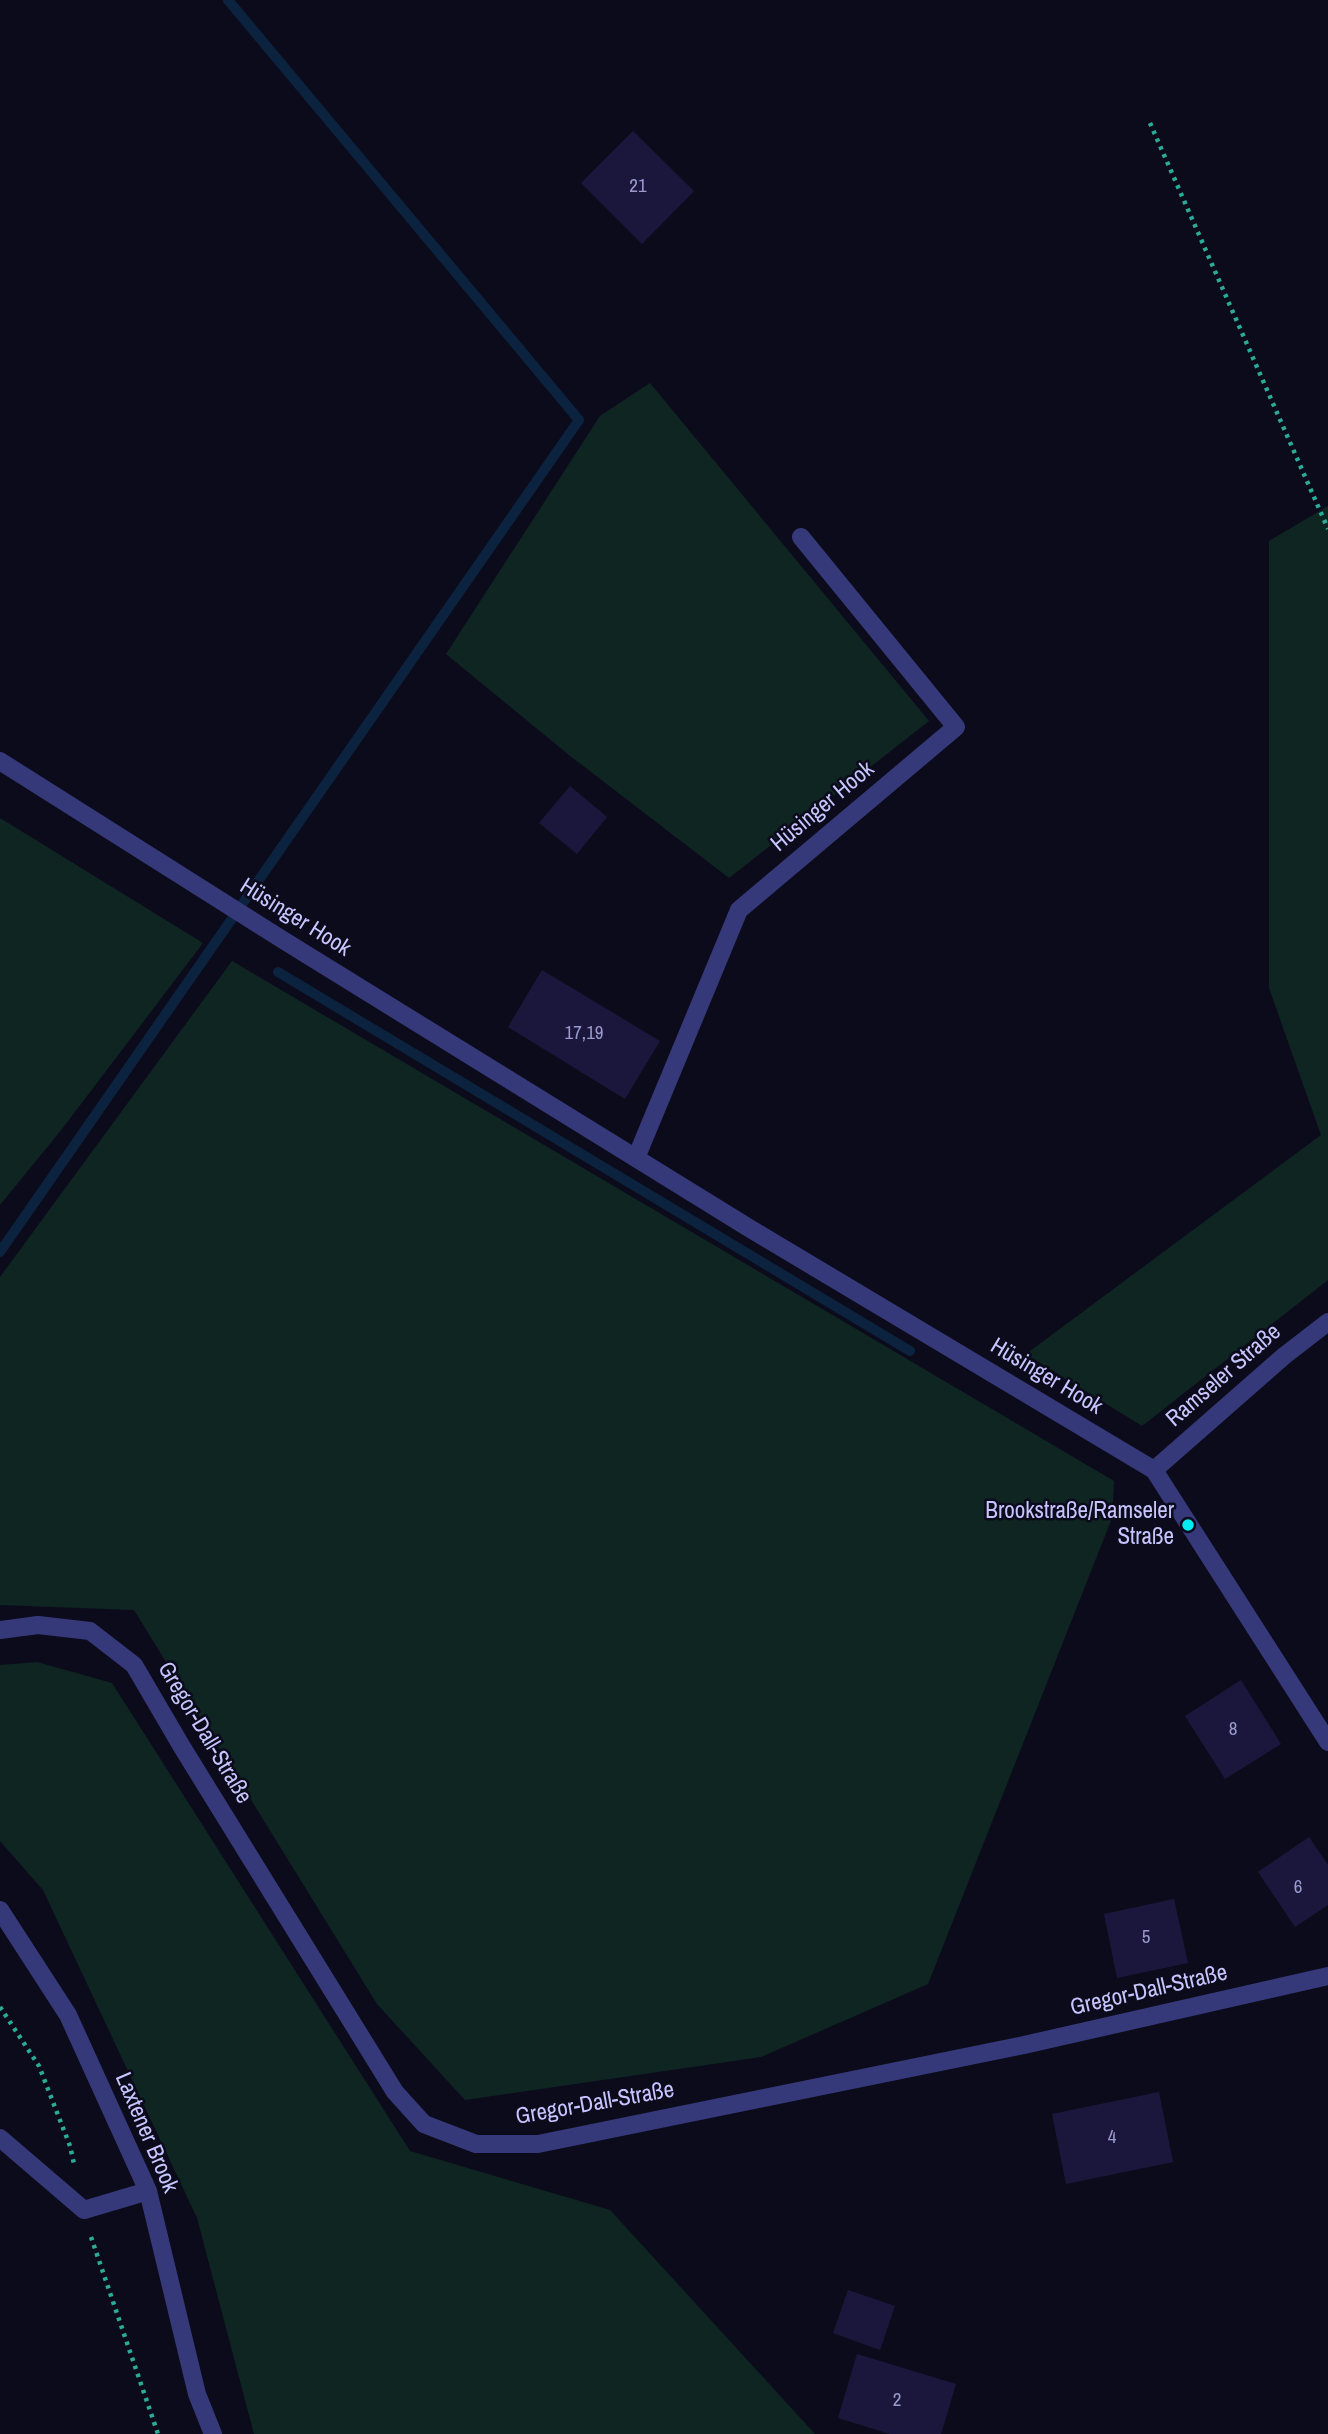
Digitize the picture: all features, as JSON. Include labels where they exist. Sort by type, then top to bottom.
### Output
[{"type":"street","name":"Hüsinger Hook","points":[[636,1158],[739,910],[956,727],[801,537]]},
{"type":"street","name":"Hüsinger Hook","points":[[0,761],[255,923],[636,1158],[1154,1469],[1328,1742]]},
{"type":"street","name":"Ramseler Straße","points":[[1154,1469],[1284,1356],[1328,1322]]},
{"type":"street","name":"Gregor-Dall-Straße","points":[[0,1630],[38,1625],[89,1631],[134,1665],[395,2091],[424,2124],[476,2144],[538,2144],[1024,2045],[1328,1976]]},
{"type":"street","name":"Laxtener Brook","points":[[0,1910],[68,2014],[148,2191],[197,2394],[213,2434]]},
{"type":"street","points":[[0,2138],[84,2210],[148,2191]]},
{"type":"path","points":[[1150,123],[1328,529]]},
{"type":"green space","points":[[650,383],[929,721],[729,878],[569,755],[446,654],[600,416]]},
{"type":"green space","points":[[1328,506],[1328,1280],[1142,1426],[1026,1354],[1321,1135],[1269,988],[1269,541]]},
{"type":"green space","points":[[0,818],[203,943],[62,1129],[0,1205]]},
{"type":"green space","points":[[232,961],[1114,1481],[1112,1518],[928,1984],[761,2057],[465,2100],[377,2004],[134,1610],[0,1605],[0,1277]]},
{"type":"green space","points":[[37,1662],[112,1683],[410,2151],[610,2210],[815,2434],[254,2434],[197,2218],[43,1890],[0,1841],[0,1665]]},
{"type":"building","points":[[633,131],[694,191],[642,244],[581,183]]},
{"type":"building","points":[[570,786],[607,817],[577,854],[539,823]]},
{"type":"building","points":[[542,970],[660,1041],[625,1099],[508,1027]]},
{"type":"building","points":[[1241,1680],[1281,1744],[1225,1779],[1185,1716]]},
{"type":"building","points":[[1309,1837],[1328,1865],[1328,1905],[1295,1927],[1258,1872]]},
{"type":"building","points":[[1174,1899],[1188,1963],[1117,1978],[1104,1914]]},
{"type":"building","points":[[1159,2092],[1173,2162],[1066,2184],[1052,2114]]},
{"type":"building","points":[[848,2290],[895,2306],[880,2350],[833,2333]]},
{"type":"building","points":[[857,2354],[956,2384],[941,2434],[890,2434],[838,2418]]},
{"type":"waterway","points":[[0,1252],[579,420],[228,0]]},
{"type":"waterway","points":[[278,972],[910,1351]]},
{"type":"place","name":"Brookstraße/Ramseler Straße","points":[[1188,1525]]}]
